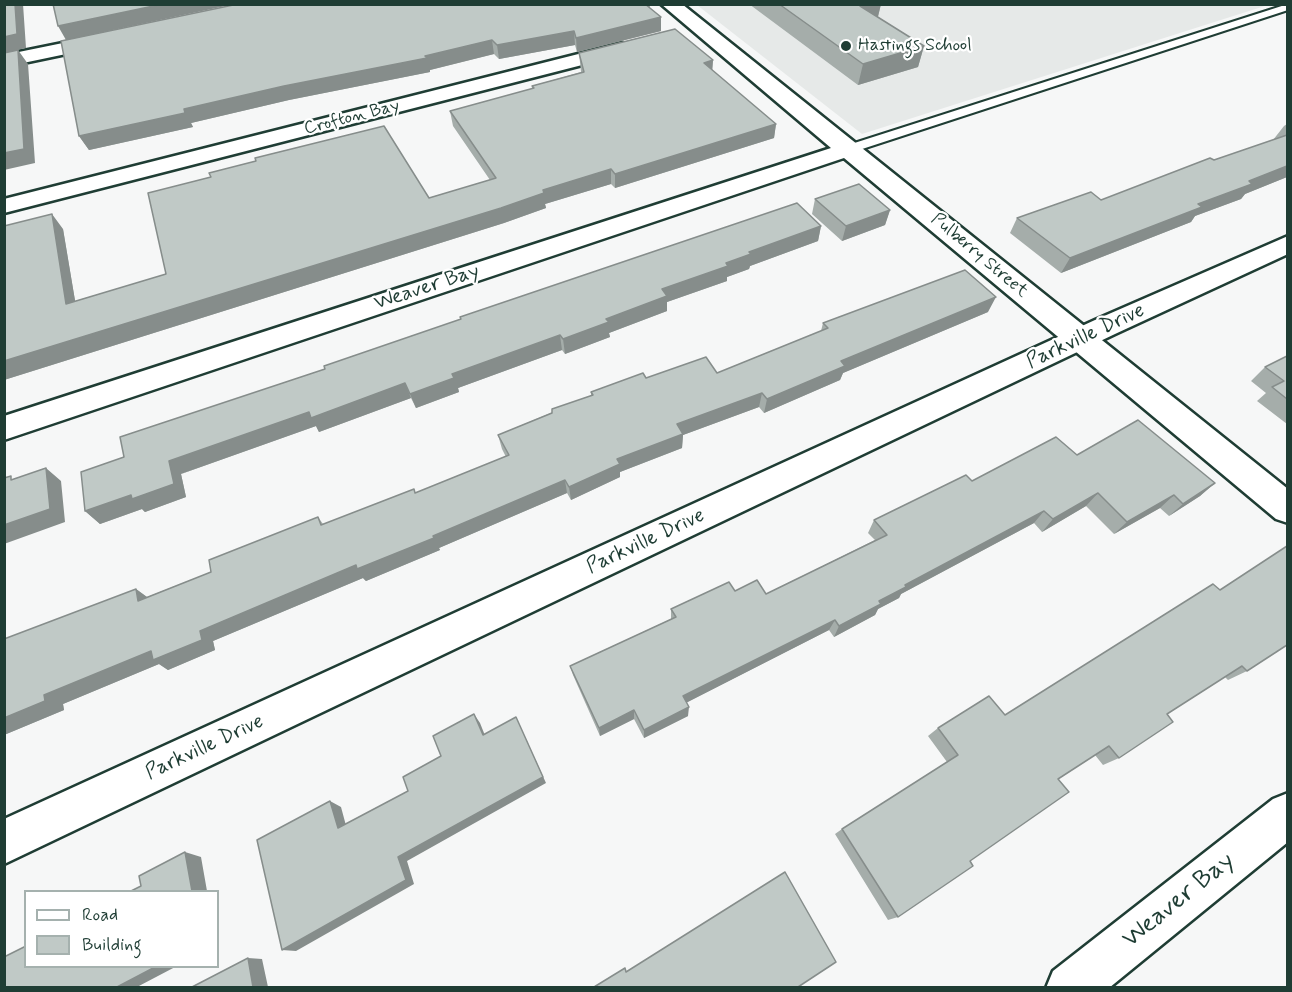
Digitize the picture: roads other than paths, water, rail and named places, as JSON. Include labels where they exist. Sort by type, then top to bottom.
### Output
[{"type":"street","name":"Pulberry Street","points":[[670,4],[690,32],[849,149],[1287,509]]},
{"type":"street","points":[[4,61],[129,35]]},
{"type":"street","name":"Crofton Bay","points":[[4,206],[645,43]]},
{"type":"street","name":"Weaver Bay","points":[[4,428],[849,149]]},
{"type":"street","name":"Parkville Drive","points":[[4,842],[1287,244]]},
{"type":"street","name":"Weaver Bay","points":[[1070,987],[1287,814]]},
{"type":"lane","points":[[849,149],[1287,8]]},
{"type":"place","name":"Hastings School","points":[[846,46]]}]
